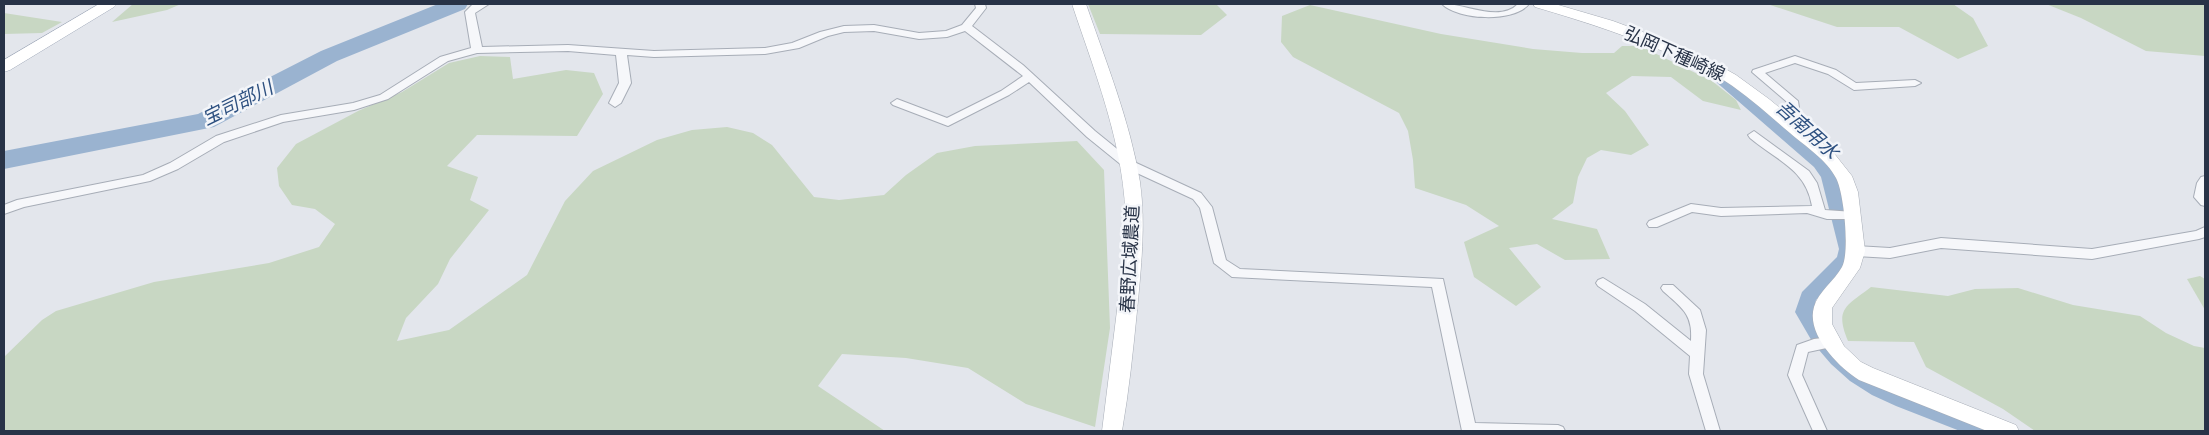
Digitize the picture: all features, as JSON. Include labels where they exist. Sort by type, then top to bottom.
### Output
[{"type":"main road","points":[[4,67],[109,4]]},
{"type":"main road","name":"春野広域農道","points":[[1078,4],[1114,109],[1128,164],[1134,209],[1133,251],[1112,431]]},
{"type":"main road","name":"弘岡下種崎線","points":[[1540,4],[1608,24],[1700,61],[1731,78],[1796,128],[1828,156],[1844,176],[1856,251],[1851,268],[1823,307],[1823,343],[1866,374],[2009,431]]},
{"type":"street","points":[[477,50],[470,12],[478,5],[484,4]]},
{"type":"street","points":[[4,210],[21,203],[146,178],[174,166],[220,139],[281,119],[354,106],[384,97],[444,59],[477,50],[568,48],[654,54],[765,51],[795,46],[824,34],[844,29],[874,28],[919,36],[947,34],[966,27],[981,8],[980,4]]},
{"type":"street","points":[[1447,4],[1458,9],[1496,14],[1509,14],[1524,5]]},
{"type":"street","points":[[966,27],[1029,76],[1090,134],[1128,164],[1197,196],[1206,207],[1220,263],[1237,274],[1438,282],[1469,430],[1558,431]]},
{"type":"street","points":[[615,102],[625,83],[620,51]]},
{"type":"street","points":[[1796,128],[1792,101],[1758,72],[1795,59],[1832,72],[1854,87],[1914,83]]},
{"type":"street","points":[[898,103],[948,122],[1005,93],[1029,76]]},
{"type":"street","points":[[1754,135],[1768,149],[1785,157],[1802,171],[1814,185],[1823,214]]},
{"type":"street","points":[[2205,180],[2200,198],[2205,202]]},
{"type":"street","points":[[1653,224],[1691,208],[1721,212],[1807,209],[1823,214],[1849,216]]},
{"type":"street","points":[[1856,251],[1890,253],[1941,243],[2092,254],[2199,234],[2205,231]]},
{"type":"street","points":[[1603,283],[1663,324],[1697,354]]},
{"type":"street","points":[[1668,288],[1693,310],[1698,330],[1696,374],[1713,431]]},
{"type":"street","points":[[1820,431],[1795,375],[1802,349],[1823,343]]},
{"type":"green space","points":[[133,4],[181,4],[167,10],[112,22]]},
{"type":"green space","points":[[1088,4],[1216,4],[1227,15],[1201,35],[1100,34]]},
{"type":"green space","points":[[1767,4],[1953,4],[1973,18],[1988,46],[1958,59],[1899,27],[1837,27]]},
{"type":"green space","points":[[2046,4],[2205,4],[2205,56],[2146,51],[2081,18]]},
{"type":"green space","points":[[1310,5],[1441,34],[1533,49],[1582,53],[1614,53],[1622,46],[1640,46],[1712,81],[1736,100],[1741,110],[1703,101],[1671,77],[1632,76],[1606,93],[1625,111],[1649,145],[1631,155],[1601,150],[1587,158],[1578,177],[1573,203],[1552,219],[1597,229],[1610,259],[1565,260],[1537,244],[1509,248],[1541,287],[1516,306],[1474,277],[1464,242],[1499,226],[1466,205],[1415,188],[1408,131],[1399,113],[1293,57],[1281,42],[1282,16]]},
{"type":"green space","points":[[4,13],[62,22],[42,33],[4,34]]},
{"type":"green space","points":[[480,56],[510,57],[513,79],[566,70],[594,73],[603,94],[577,136],[477,135],[447,166],[478,177],[470,200],[489,210],[450,259],[438,284],[406,318],[397,341],[449,330],[527,275],[565,201],[593,171],[657,140],[692,130],[727,127],[753,133],[772,145],[814,197],[839,200],[884,195],[906,175],[937,153],[975,146],[1077,141],[1104,170],[1110,328],[1095,427],[1026,404],[968,368],[906,358],[842,354],[818,386],[885,431],[4,431],[4,357],[42,320],[56,311],[154,282],[269,263],[319,247],[335,224],[315,209],[292,205],[279,186],[277,168],[296,144],[358,111],[402,92],[449,63]]},
{"type":"green space","points":[[2200,276],[2205,279],[2205,310],[2187,279]]},
{"type":"green space","points":[[1871,287],[1948,296],[1975,289],[2018,288],[2073,305],[2140,316],[2166,333],[2194,346],[2205,348],[2205,431],[2035,431],[2003,409],[1926,367],[1914,342],[1848,341],[1842,321],[1845,309]]},
{"type":"waterway","name":"宝司部川","points":[[4,160],[205,121],[329,56],[457,4]]},
{"type":"waterway","name":"吾南用水","points":[[1690,62],[1720,78],[1819,163],[1829,176],[1847,249],[1845,259],[1808,297],[1804,312],[1819,338],[1837,359],[1857,376],[1879,390],[1981,431]]}]
